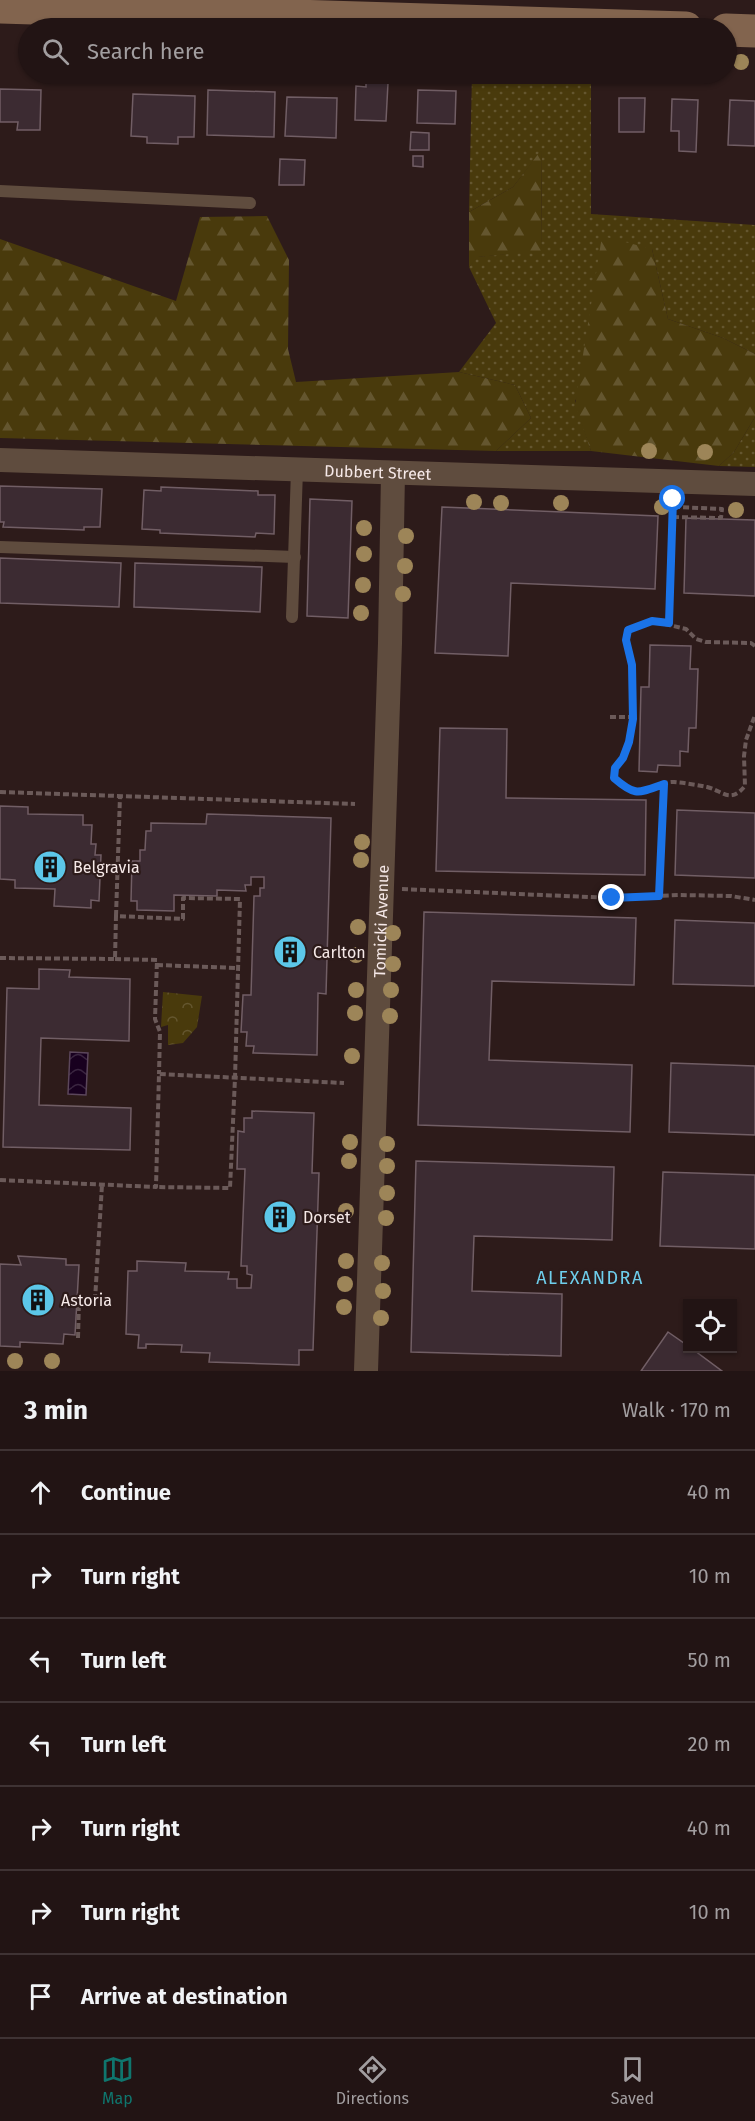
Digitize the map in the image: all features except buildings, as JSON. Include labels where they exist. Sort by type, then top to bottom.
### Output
[{"type":"main road","points":[[0,7],[55,5],[412,18]]},
{"type":"main road","points":[[737,30],[755,31]]},
{"type":"street","name":"Dubbert Street","points":[[0,460],[755,484]]},
{"type":"street","name":"Tomicki Avenue","points":[[366,1371],[390,654],[393,473]]},
{"type":"lane","points":[[0,191],[250,203]]},
{"type":"lane","points":[[292,617],[297,470]]},
{"type":"lane","points":[[0,547],[294,557]]},
{"type":"path","points":[[669,623],[673,517],[676,499],[678,507],[722,509],[721,518],[673,517]]},
{"type":"path","points":[[755,646],[751,643],[706,642],[696,639],[686,629],[669,623],[652,621],[628,630],[626,640],[632,665],[633,717],[629,742],[623,758],[615,768],[614,778],[627,789],[640,792],[671,781],[710,788],[731,796],[740,792],[745,786],[746,740],[755,715]]},
{"type":"path","points":[[610,717],[633,717]]},
{"type":"path","points":[[659,896],[664,784]]},
{"type":"path","points":[[0,792],[354,804]]},
{"type":"path","points":[[115,959],[120,796]]},
{"type":"path","points":[[398,888],[612,898],[731,896],[755,900]]},
{"type":"path","points":[[0,1180],[230,1188],[236,1078],[240,899],[183,898],[183,919],[116,916]]},
{"type":"path","points":[[0,958],[157,960],[155,1019],[160,1032],[156,1187]]},
{"type":"path","points":[[157,965],[238,968]]},
{"type":"path","points":[[159,1074],[344,1083]]},
{"type":"path","points":[[78,1338],[80,1300],[96,1300],[102,1185]]},
{"type":"green space","points":[[472,84],[591,84],[591,214],[755,225],[755,354],[723,338],[668,319],[652,249],[575,401],[591,451],[496,451],[531,418],[515,385],[459,372],[496,323],[469,267],[477,257],[541,250],[542,150],[513,187],[469,212]]},
{"type":"green space","points":[[542,149],[541,251],[478,257],[469,267],[469,212],[513,187]]},
{"type":"green space","points":[[267,216],[289,260],[288,349],[296,382],[459,372],[515,385],[531,418],[496,451],[0,438],[0,239],[176,301],[200,217]]},
{"type":"green space","points":[[602,236],[652,249],[668,319],[723,338],[755,354],[755,417],[734,452],[719,466],[591,451],[575,405]]},
{"type":"green space","points":[[755,417],[755,467],[719,466],[734,452]]},
{"type":"green space","points":[[163,992],[202,996],[197,1027],[183,1043],[168,1045],[168,1025],[161,1027]]},
{"type":"water","points":[[70,1052],[88,1053],[86,1095],[68,1094]]},
{"type":"place","name":"Belgravia","points":[[50,867]]},
{"type":"place","name":"Carlton","points":[[290,952]]},
{"type":"place","name":"Dorset","points":[[280,1217]]},
{"type":"place","name":"Astoria","points":[[38,1300]]},
{"type":"district","name":"ALEXANDRA","points":[[590,1278]]},
{"type":"route","points":[[612,898],[659,896],[664,784],[640,792],[627,789],[614,778],[615,768],[623,758],[629,742],[633,719],[634,690],[632,665],[626,640],[628,630],[652,621],[669,623],[673,499]]}]
